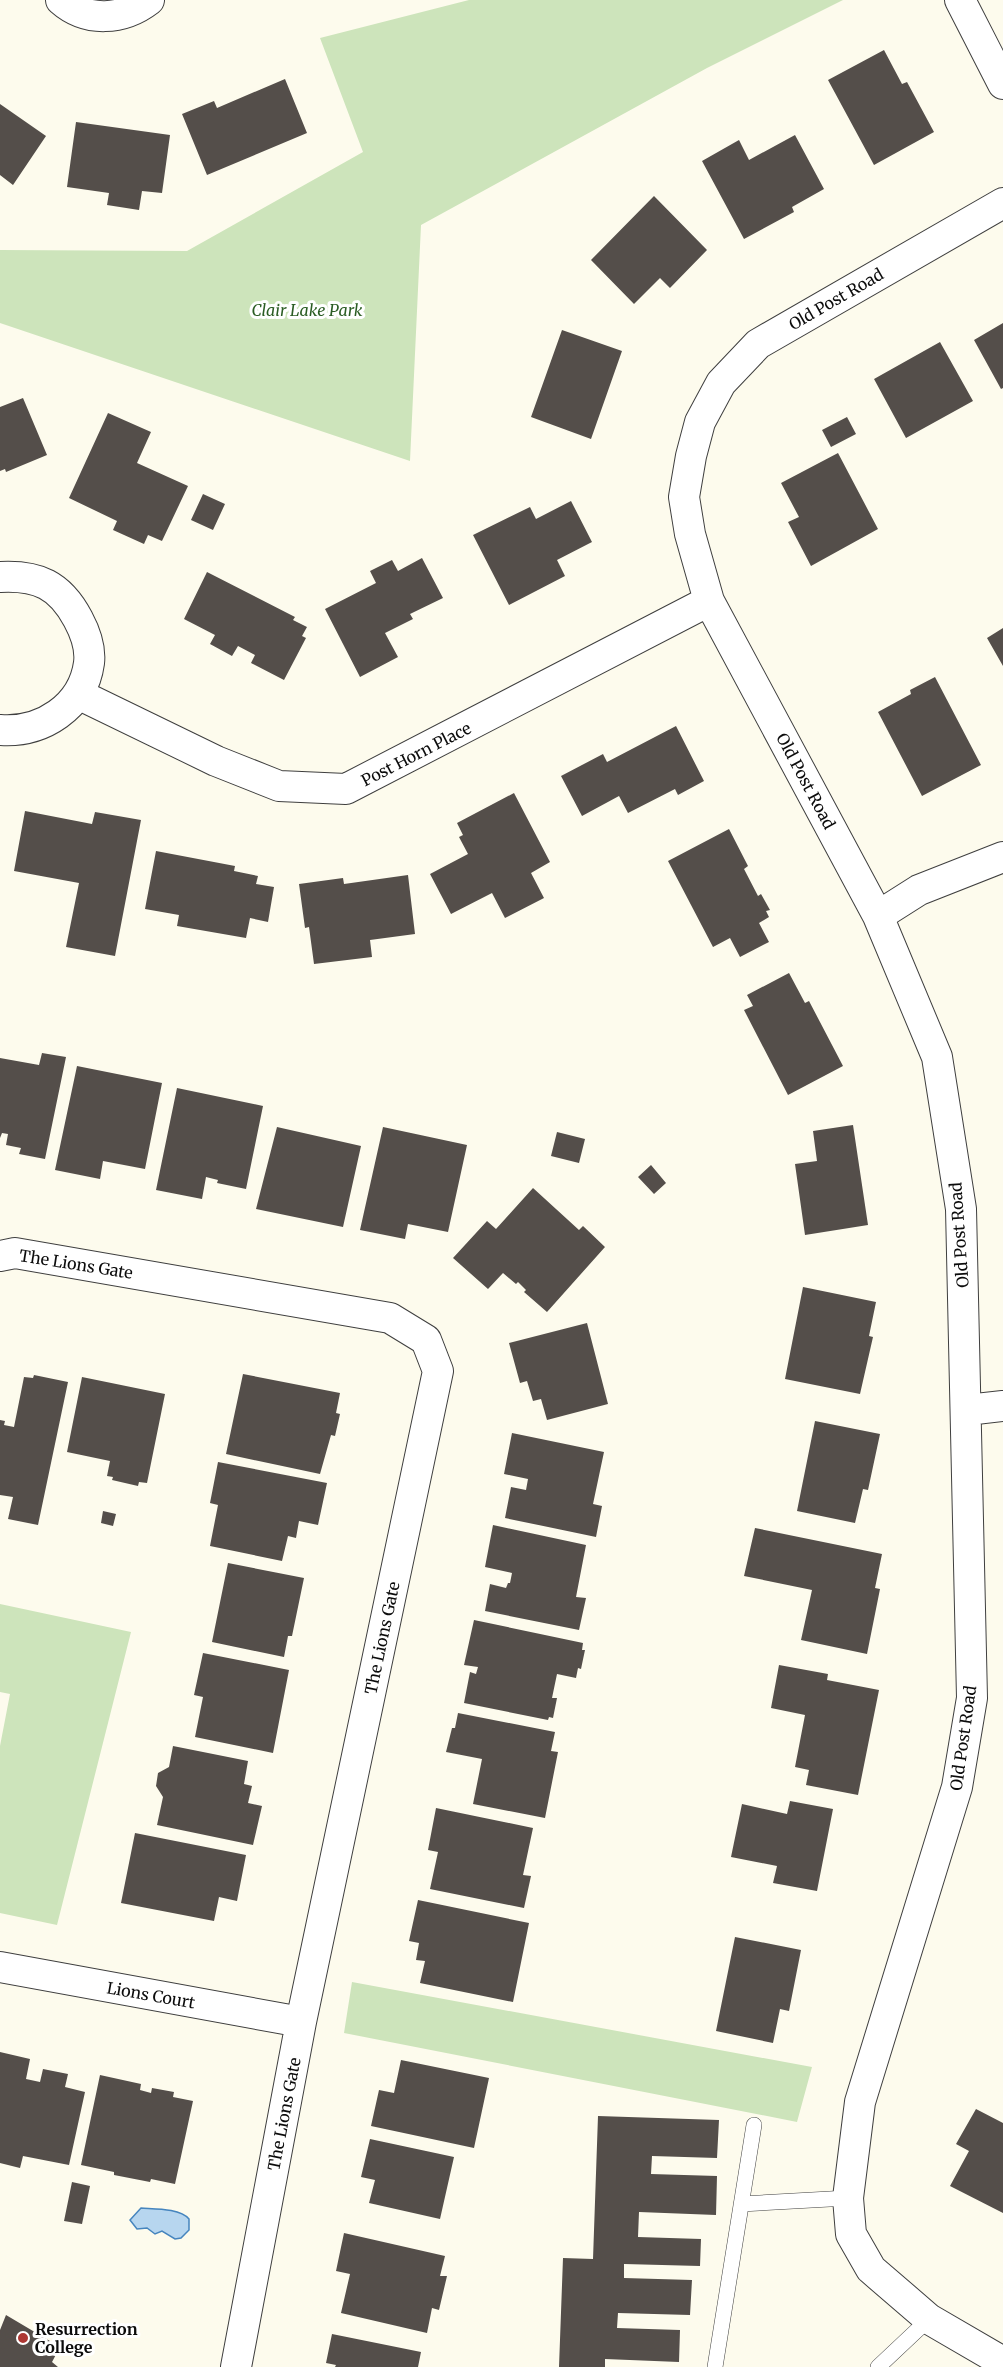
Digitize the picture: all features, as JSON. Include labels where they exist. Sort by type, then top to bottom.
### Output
[{"type":"street","points":[[62,0],[83,14],[115,17],[136,10],[149,0]]},
{"type":"street","points":[[960,0],[1003,84]]},
{"type":"street","name":"Old Post Road","points":[[1003,203],[758,344],[721,383],[700,422],[684,497],[690,534],[709,601],[878,916],[937,1058],[961,1209],[972,1698],[957,1787],[860,2102],[848,2198],[851,2234],[871,2269],[929,2319],[1003,2362]]},
{"type":"street","points":[[0,577],[20,576],[46,584],[68,600],[87,635],[89,663],[78,694],[53,719],[28,729],[0,730]]},
{"type":"street","name":"Post Horn Place","points":[[78,694],[216,761],[279,786],[346,789],[709,601]]},
{"type":"street","points":[[878,916],[919,890],[1003,857]]},
{"type":"street","name":"The Lions Gate","points":[[0,1256],[15,1253],[390,1318],[426,1340],[438,1371],[301,2022],[236,2367]]},
{"type":"street","points":[[966,1410],[1003,1406]]},
{"type":"street","name":"Lions Court","points":[[0,1967],[301,2022]]},
{"type":"lane","points":[[715,2367],[754,2125]]},
{"type":"lane","points":[[741,2204],[848,2198]]},
{"type":"lane","points":[[878,2367],[929,2319]]},
{"type":"green space","name":"Clair Lake Park","points":[[469,0],[843,0],[707,68],[421,225],[410,461],[0,323],[0,250],[187,251],[363,152],[320,38]]},
{"type":"green space","points":[[0,1604],[131,1632],[57,1925],[0,1913],[0,1746],[10,1694],[0,1692]]},
{"type":"green space","points":[[352,1982],[812,2067],[797,2122],[344,2033]]},
{"type":"water","points":[[141,2208],[166,2210],[185,2215],[189,2219],[189,2230],[181,2238],[175,2239],[162,2231],[155,2234],[147,2228],[137,2229],[130,2220]]},
{"type":"building","points":[[884,50],[902,84],[907,82],[934,132],[874,165],[828,80]]},
{"type":"building","points":[[285,79],[307,133],[207,175],[182,114],[214,101],[217,108]]},
{"type":"building","points":[[0,104],[46,136],[13,185],[0,175]]},
{"type":"building","points":[[76,122],[170,135],[162,193],[142,191],[139,210],[107,205],[109,193],[67,187]]},
{"type":"building","points":[[795,135],[824,189],[792,207],[794,212],[744,239],[702,161],[739,140],[749,160]]},
{"type":"building","points":[[654,196],[707,250],[670,288],[660,278],[634,304],[591,260]]},
{"type":"building","points":[[1003,323],[1003,388],[1001,389],[974,340]]},
{"type":"building","points":[[562,330],[622,351],[591,439],[531,417]]},
{"type":"building","points":[[940,342],[973,401],[906,438],[874,379]]},
{"type":"building","points":[[23,398],[47,455],[6,472],[5,469],[0,471],[0,407]]},
{"type":"building","points":[[108,413],[151,432],[137,463],[188,486],[162,541],[148,535],[144,544],[113,530],[117,521],[69,498]]},
{"type":"building","points":[[847,417],[856,434],[831,447],[822,430]]},
{"type":"building","points":[[838,453],[878,529],[811,566],[788,522],[799,517],[781,483]]},
{"type":"building","points":[[203,494],[225,504],[213,530],[191,520]]},
{"type":"building","points":[[571,501],[592,542],[557,560],[565,576],[509,605],[473,535],[530,507],[536,519]]},
{"type":"building","points":[[422,558],[443,598],[410,614],[413,619],[385,633],[398,657],[360,677],[325,609],[376,583],[370,571],[392,560],[398,571]]},
{"type":"building","points":[[207,572],[295,617],[293,620],[307,627],[302,636],[306,638],[284,680],[251,663],[255,655],[238,646],[232,656],[210,644],[215,635],[184,619]]},
{"type":"building","points":[[1003,628],[1003,666],[987,638]]},
{"type":"building","points":[[935,677],[981,765],[922,796],[878,712],[911,694],[910,690]]},
{"type":"building","points":[[676,726],[704,781],[678,795],[675,789],[628,813],[619,796],[582,816],[561,776],[603,754],[607,762]]},
{"type":"building","points":[[514,793],[550,862],[531,873],[544,898],[505,918],[492,893],[451,914],[430,874],[468,854],[459,837],[463,835],[457,823]]},
{"type":"building","points":[[25,811],[92,824],[95,812],[141,820],[115,956],[66,947],[79,883],[14,871]]},
{"type":"building","points":[[729,829],[748,866],[744,869],[758,896],[761,894],[770,910],[766,911],[769,917],[759,923],[769,942],[740,957],[730,938],[713,947],[668,861]]},
{"type":"building","points":[[156,851],[235,866],[234,871],[258,876],[256,884],[274,887],[268,922],[250,918],[246,938],[177,926],[179,915],[145,909]]},
{"type":"building","points":[[408,875],[415,934],[370,940],[372,957],[314,964],[309,927],[305,928],[299,884],[343,878],[344,884]]},
{"type":"building","points":[[789,973],[805,1003],[809,1001],[843,1066],[788,1095],[744,1010],[753,1006],[747,995]]},
{"type":"building","points":[[42,1053],[66,1057],[45,1159],[19,1154],[21,1148],[6,1145],[8,1134],[2,1133],[0,1138],[0,1058],[39,1065]]},
{"type":"building","points":[[77,1066],[162,1083],[145,1169],[103,1161],[100,1179],[55,1170]]},
{"type":"building","points":[[177,1088],[263,1106],[246,1189],[217,1183],[218,1180],[206,1177],[202,1199],[156,1190]]},
{"type":"building","points":[[853,1125],[868,1225],[805,1235],[795,1164],[817,1161],[813,1131]]},
{"type":"building","points":[[277,1127],[361,1146],[343,1227],[256,1209]]},
{"type":"building","points":[[383,1127],[467,1145],[448,1232],[408,1224],[405,1239],[360,1230]]},
{"type":"building","points":[[557,1132],[585,1139],[579,1163],[551,1156]]},
{"type":"building","points":[[651,1165],[666,1183],[654,1194],[638,1177]]},
{"type":"building","points":[[533,1188],[579,1230],[583,1226],[605,1247],[547,1312],[524,1292],[526,1290],[518,1282],[516,1284],[503,1273],[488,1289],[453,1258],[487,1221],[496,1229]]},
{"type":"building","points":[[803,1287],[876,1302],[869,1336],[873,1337],[860,1394],[785,1379]]},
{"type":"building","points":[[587,1323],[608,1404],[547,1420],[541,1399],[533,1401],[527,1381],[520,1383],[509,1343]]},
{"type":"building","points":[[243,1374],[340,1393],[336,1413],[340,1414],[335,1436],[331,1435],[320,1474],[226,1454]]},
{"type":"building","points":[[34,1375],[68,1382],[38,1525],[8,1519],[13,1497],[0,1495],[0,1420],[5,1421],[4,1425],[14,1427],[24,1377],[33,1378]]},
{"type":"building","points":[[82,1377],[165,1394],[147,1483],[139,1482],[138,1486],[112,1480],[113,1477],[107,1476],[110,1461],[67,1452]]},
{"type":"building","points":[[815,1421],[880,1434],[868,1490],[863,1489],[855,1523],[797,1511]]},
{"type":"building","points":[[512,1433],[604,1452],[593,1504],[602,1506],[596,1537],[505,1518],[511,1487],[526,1490],[528,1479],[504,1474]]},
{"type":"building","points":[[218,1462],[327,1483],[318,1525],[299,1521],[296,1538],[288,1536],[282,1561],[210,1546],[218,1505],[210,1503]]},
{"type":"building","points":[[103,1511],[116,1514],[113,1526],[101,1523]]},
{"type":"building","points":[[493,1525],[586,1545],[576,1597],[586,1598],[579,1630],[485,1611],[490,1584],[506,1588],[510,1583],[512,1573],[485,1567]]},
{"type":"building","points":[[755,1528],[882,1554],[875,1588],[880,1589],[867,1654],[801,1640],[812,1590],[744,1576]]},
{"type":"building","points":[[228,1563],[304,1578],[292,1636],[288,1636],[284,1657],[212,1642]]},
{"type":"building","points":[[474,1620],[583,1643],[582,1650],[585,1650],[581,1669],[578,1668],[576,1678],[557,1674],[552,1698],[557,1698],[553,1718],[549,1717],[548,1720],[464,1703],[470,1672],[476,1674],[478,1667],[464,1665]]},
{"type":"building","points":[[203,1653],[289,1670],[273,1753],[195,1737],[203,1697],[194,1695]]},
{"type":"building","points":[[779,1665],[828,1674],[827,1680],[879,1690],[858,1795],[806,1785],[809,1770],[795,1767],[805,1715],[771,1708]]},
{"type":"building","points":[[458,1713],[555,1732],[551,1751],[558,1752],[545,1818],[473,1804],[482,1759],[446,1752]]},
{"type":"building","points":[[173,1746],[248,1761],[244,1784],[252,1786],[248,1803],[262,1806],[253,1845],[157,1825],[163,1797],[156,1786],[158,1773],[169,1767]]},
{"type":"building","points":[[790,1801],[833,1809],[817,1891],[773,1883],[777,1866],[731,1857],[742,1804],[787,1814]]},
{"type":"building","points":[[436,1808],[533,1828],[523,1875],[531,1876],[524,1908],[430,1889],[438,1852],[428,1850]]},
{"type":"building","points":[[135,1833],[246,1855],[237,1901],[219,1897],[214,1921],[121,1903]]},
{"type":"building","points":[[418,1900],[529,1923],[513,2002],[420,1983],[425,1961],[416,1960],[419,1943],[409,1941]]},
{"type":"building","points":[[735,1937],[801,1950],[789,2011],[780,2009],[773,2043],[716,2031]]},
{"type":"building","points":[[0,2052],[30,2059],[26,2079],[40,2082],[43,2069],[68,2074],[65,2087],[85,2092],[69,2165],[23,2156],[20,2168],[0,2163]]},
{"type":"building","points":[[401,2060],[489,2078],[474,2148],[371,2126],[379,2090],[394,2093]]},
{"type":"building","points":[[100,2075],[141,2084],[140,2090],[151,2093],[152,2088],[174,2092],[173,2097],[193,2101],[175,2184],[114,2175],[114,2172],[81,2165]]},
{"type":"building","points":[[976,2109],[1003,2123],[1003,2213],[950,2186],[969,2151],[956,2144]]},
{"type":"building","points":[[598,2116],[719,2120],[717,2158],[652,2156],[651,2174],[717,2176],[716,2215],[639,2212],[638,2237],[701,2239],[700,2266],[624,2264],[624,2278],[692,2280],[690,2315],[618,2313],[617,2328],[680,2330],[679,2362],[605,2359],[605,2367],[559,2367],[563,2258],[593,2259]]},
{"type":"building","points":[[370,2139],[454,2157],[440,2219],[369,2203],[375,2180],[361,2177]]},
{"type":"building","points":[[72,2182],[90,2186],[82,2224],[64,2221]]},
{"type":"building","points":[[344,2233],[445,2256],[440,2276],[447,2276],[439,2310],[432,2308],[427,2333],[341,2313],[350,2274],[336,2271]]},
{"type":"building","name":"Resurrection College","points":[[6,2315],[60,2347],[52,2362],[58,2367],[0,2367],[0,2330]]},
{"type":"building","points":[[332,2334],[421,2352],[418,2367],[335,2367],[336,2365],[326,2363]]},
{"type":"place","name":"Resurrection College","points":[[23,2338]]}]
